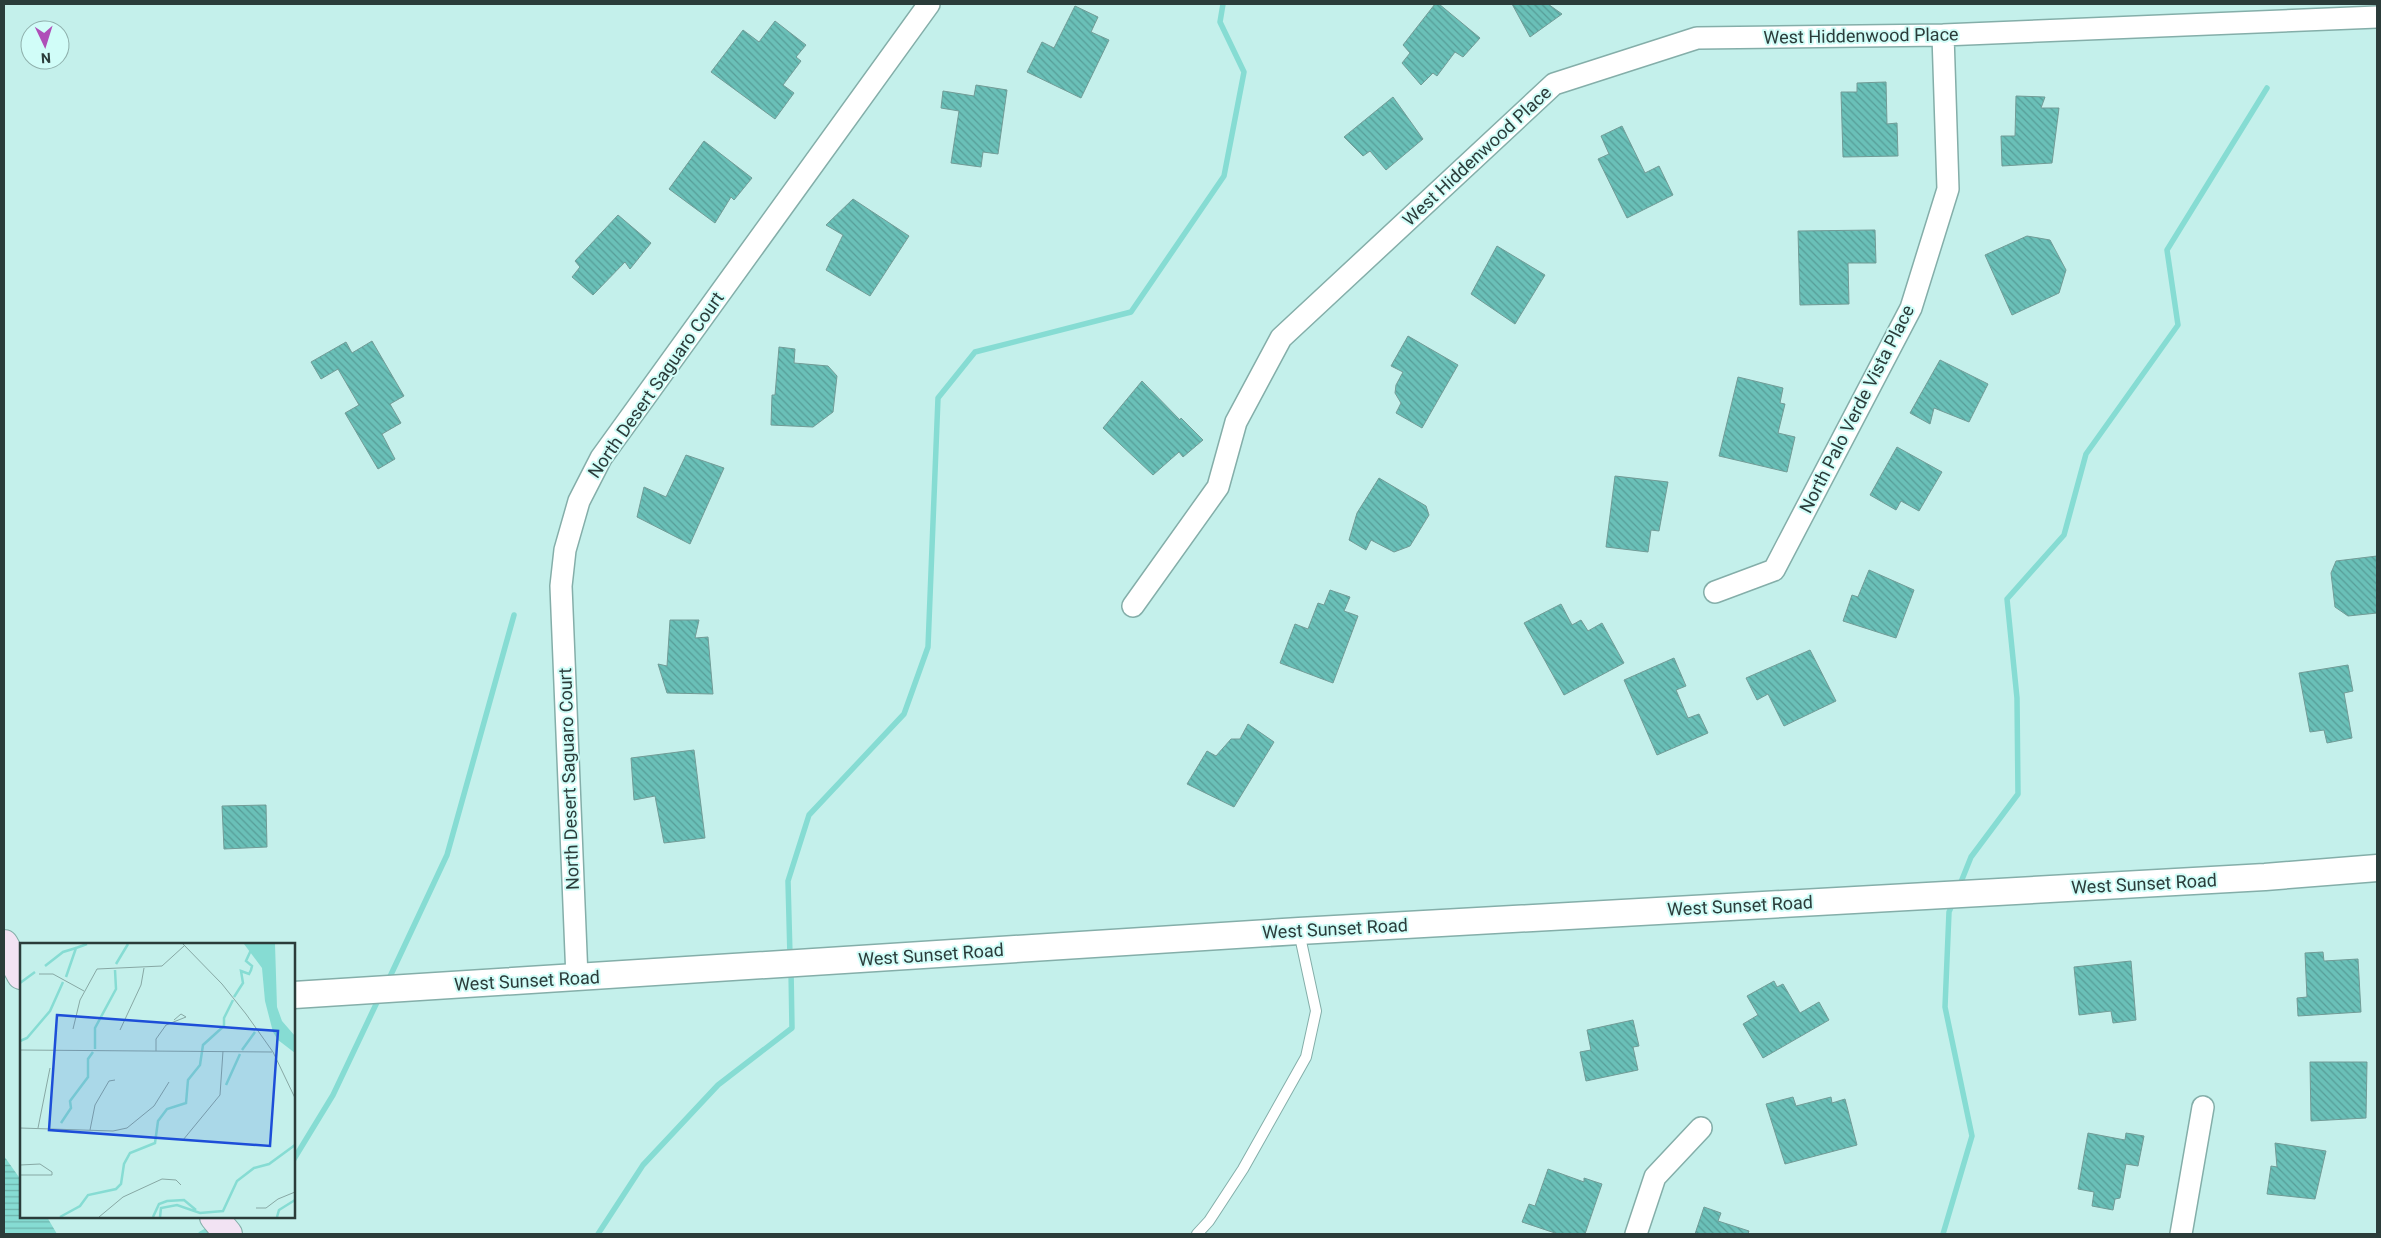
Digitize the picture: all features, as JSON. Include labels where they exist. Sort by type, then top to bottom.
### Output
[{"type":"main road","points":[[4,944],[20,973]]},
{"type":"main road","points":[[215,1218],[228,1234]]},
{"type":"street","name":"North Desert Saguaro Court","points":[[577,978],[561,586],[565,550],[579,501],[601,458],[929,4]]},
{"type":"street","name":"West Hiddenwood Place","points":[[1133,606],[1218,486],[1236,422],[1281,338],[1554,84],[1697,38],[1943,35],[2377,17]]},
{"type":"street","name":"North Palo Verde Vista Place","points":[[1715,592],[1774,570],[1911,308],[1948,189],[1943,35]]},
{"type":"street","name":"West Sunset Road","points":[[295,994],[577,978],[1299,931],[2265,877],[2377,868]]},
{"type":"street","points":[[2181,1234],[2203,1107]]},
{"type":"street","points":[[1636,1234],[1655,1177],[1700,1128]]},
{"type":"lane","points":[[1197,1234],[1209,1221],[1243,1169],[1306,1057],[1316,1011],[1299,931]]},
{"type":"water","points":[[4,1156],[20,1179],[20,1218],[48,1218],[57,1234],[4,1234]]},
{"type":"building","points":[[1435,4],[1439,4],[1480,38],[1463,57],[1455,52],[1437,76],[1433,73],[1421,85],[1402,63],[1410,53],[1403,45]]},
{"type":"building","points":[[1512,4],[1548,4],[1562,14],[1530,37]]},
{"type":"building","points":[[1075,6],[1098,17],[1091,32],[1109,40],[1081,98],[1027,72],[1042,42],[1054,48]]},
{"type":"building","points":[[775,21],[806,45],[796,57],[801,61],[783,85],[794,93],[775,119],[711,72],[743,30],[759,42]]},
{"type":"building","points":[[1886,82],[1887,124],[1897,123],[1898,156],[1843,157],[1841,92],[1857,92],[1857,83]]},
{"type":"building","points":[[976,85],[1007,90],[998,154],[983,152],[981,167],[951,163],[959,111],[941,108],[943,91],[974,96]]},
{"type":"building","points":[[2016,96],[2045,97],[2041,108],[2059,108],[2052,163],[2002,166],[2001,136],[2015,136]]},
{"type":"building","points":[[1393,97],[1423,139],[1386,170],[1370,151],[1363,156],[1344,137]]},
{"type":"building","points":[[1622,126],[1645,173],[1659,166],[1673,195],[1627,218],[1598,159],[1609,154],[1601,136]]},
{"type":"building","points":[[704,141],[752,178],[734,200],[731,197],[715,223],[669,189]]},
{"type":"building","points":[[853,199],[909,236],[870,296],[826,270],[843,235],[826,225]]},
{"type":"building","points":[[618,215],[651,243],[630,269],[625,262],[593,295],[572,277],[580,267],[575,261]]},
{"type":"building","points":[[1875,230],[1876,263],[1848,263],[1849,304],[1800,305],[1798,231]]},
{"type":"building","points":[[2027,236],[2050,240],[2066,270],[2059,293],[2012,315],[1985,255]]},
{"type":"building","points":[[1497,246],[1545,275],[1515,324],[1471,294]]},
{"type":"building","points":[[1408,336],[1458,365],[1422,428],[1396,413],[1401,403],[1395,393],[1396,385],[1403,372],[1391,366]]},
{"type":"building","points":[[372,341],[404,396],[390,404],[401,423],[382,434],[395,459],[378,469],[345,413],[359,405],[338,369],[321,379],[311,362],[346,342],[352,353]]},
{"type":"building","points":[[779,347],[795,349],[794,363],[828,366],[837,376],[833,412],[813,427],[771,425],[772,395],[775,395]]},
{"type":"building","points":[[1940,360],[1988,384],[1969,422],[1934,408],[1930,424],[1910,413]]},
{"type":"building","points":[[1738,377],[1783,388],[1780,403],[1785,404],[1778,433],[1795,437],[1787,472],[1719,456]]},
{"type":"building","points":[[1142,381],[1180,420],[1181,418],[1203,440],[1183,457],[1179,452],[1153,475],[1103,428]]},
{"type":"building","points":[[1897,447],[1942,472],[1919,511],[1901,501],[1896,510],[1870,495]]},
{"type":"building","points":[[686,455],[724,468],[690,544],[637,517],[644,487],[666,497]]},
{"type":"building","points":[[1615,476],[1668,482],[1659,531],[1651,530],[1648,552],[1606,547]]},
{"type":"building","points":[[1379,478],[1426,506],[1429,515],[1410,546],[1394,552],[1371,540],[1366,550],[1349,540],[1357,513]]},
{"type":"building","points":[[2377,556],[2377,613],[2348,616],[2335,607],[2331,573],[2336,561]]},
{"type":"building","points":[[1869,570],[1914,590],[1896,638],[1843,621],[1852,595],[1858,597]]},
{"type":"building","points":[[1330,590],[1350,597],[1344,611],[1358,616],[1333,683],[1280,663],[1295,624],[1308,629],[1318,603],[1324,605]]},
{"type":"building","points":[[1561,604],[1572,625],[1581,620],[1588,631],[1602,623],[1624,663],[1564,695],[1524,623]]},
{"type":"building","points":[[670,620],[699,620],[695,638],[708,637],[713,694],[667,693],[658,664],[667,666]]},
{"type":"building","points":[[1810,650],[1836,701],[1784,726],[1768,694],[1757,700],[1746,678]]},
{"type":"building","points":[[1674,658],[1686,686],[1676,690],[1688,718],[1699,714],[1708,733],[1657,755],[1624,680]]},
{"type":"building","points":[[2348,665],[2353,691],[2344,693],[2352,738],[2327,743],[2324,730],[2310,732],[2299,673]]},
{"type":"building","points":[[1248,724],[1274,742],[1234,807],[1187,784],[1207,751],[1216,756],[1231,739],[1240,739]]},
{"type":"building","points":[[694,750],[705,838],[664,843],[655,796],[634,800],[631,758]]},
{"type":"building","points":[[266,805],[267,847],[224,849],[222,806]]},
{"type":"building","points":[[2323,952],[2324,961],[2358,959],[2361,1012],[2298,1016],[2297,998],[2307,997],[2305,953]]},
{"type":"building","points":[[2131,961],[2136,1020],[2113,1023],[2111,1011],[2079,1015],[2074,967]]},
{"type":"building","points":[[1774,981],[1777,987],[1783,984],[1800,1013],[1819,1002],[1829,1020],[1763,1058],[1743,1024],[1758,1015],[1747,996]]},
{"type":"building","points":[[1633,1020],[1639,1046],[1633,1047],[1638,1070],[1586,1081],[1580,1052],[1591,1050],[1587,1030]]},
{"type":"building","points":[[2310,1062],[2367,1062],[2366,1118],[2311,1121]]},
{"type":"building","points":[[1793,1097],[1796,1106],[1831,1097],[1832,1103],[1845,1099],[1857,1145],[1785,1164],[1766,1104]]},
{"type":"building","points":[[2088,1133],[2125,1140],[2126,1133],[2144,1136],[2138,1166],[2126,1164],[2120,1198],[2115,1199],[2113,1210],[2092,1206],[2094,1192],[2078,1189]]},
{"type":"building","points":[[2275,1143],[2326,1151],[2315,1199],[2267,1194],[2271,1166],[2277,1167]]},
{"type":"building","points":[[1548,1169],[1584,1182],[1584,1178],[1602,1184],[1585,1234],[1558,1234],[1522,1222],[1529,1204],[1535,1206]]},
{"type":"building","points":[[1704,1207],[1721,1213],[1718,1221],[1749,1231],[1748,1234],[1695,1234]]},
{"type":"waterway","points":[[790,956],[788,881],[809,815],[904,714],[928,647],[938,398],[975,352],[1131,312],[1224,176],[1244,72],[1220,22],[1223,4]]},
{"type":"waterway","points":[[1959,887],[1971,857],[2018,794],[2017,698],[2007,599],[2064,535],[2086,454],[2178,325],[2167,250],[2267,88]]},
{"type":"waterway","points":[[387,983],[447,855],[514,615]]},
{"type":"waterway","points":[[1943,1234],[1972,1136],[1945,1007],[1949,912],[1953,903]]},
{"type":"waterway","points":[[598,1234],[643,1165],[718,1085],[792,1028],[791,970]]},
{"type":"waterway","points":[[295,1157],[333,1095],[379,998]]},
{"type":"waterway","points":[[201,1234],[214,1227]]}]
